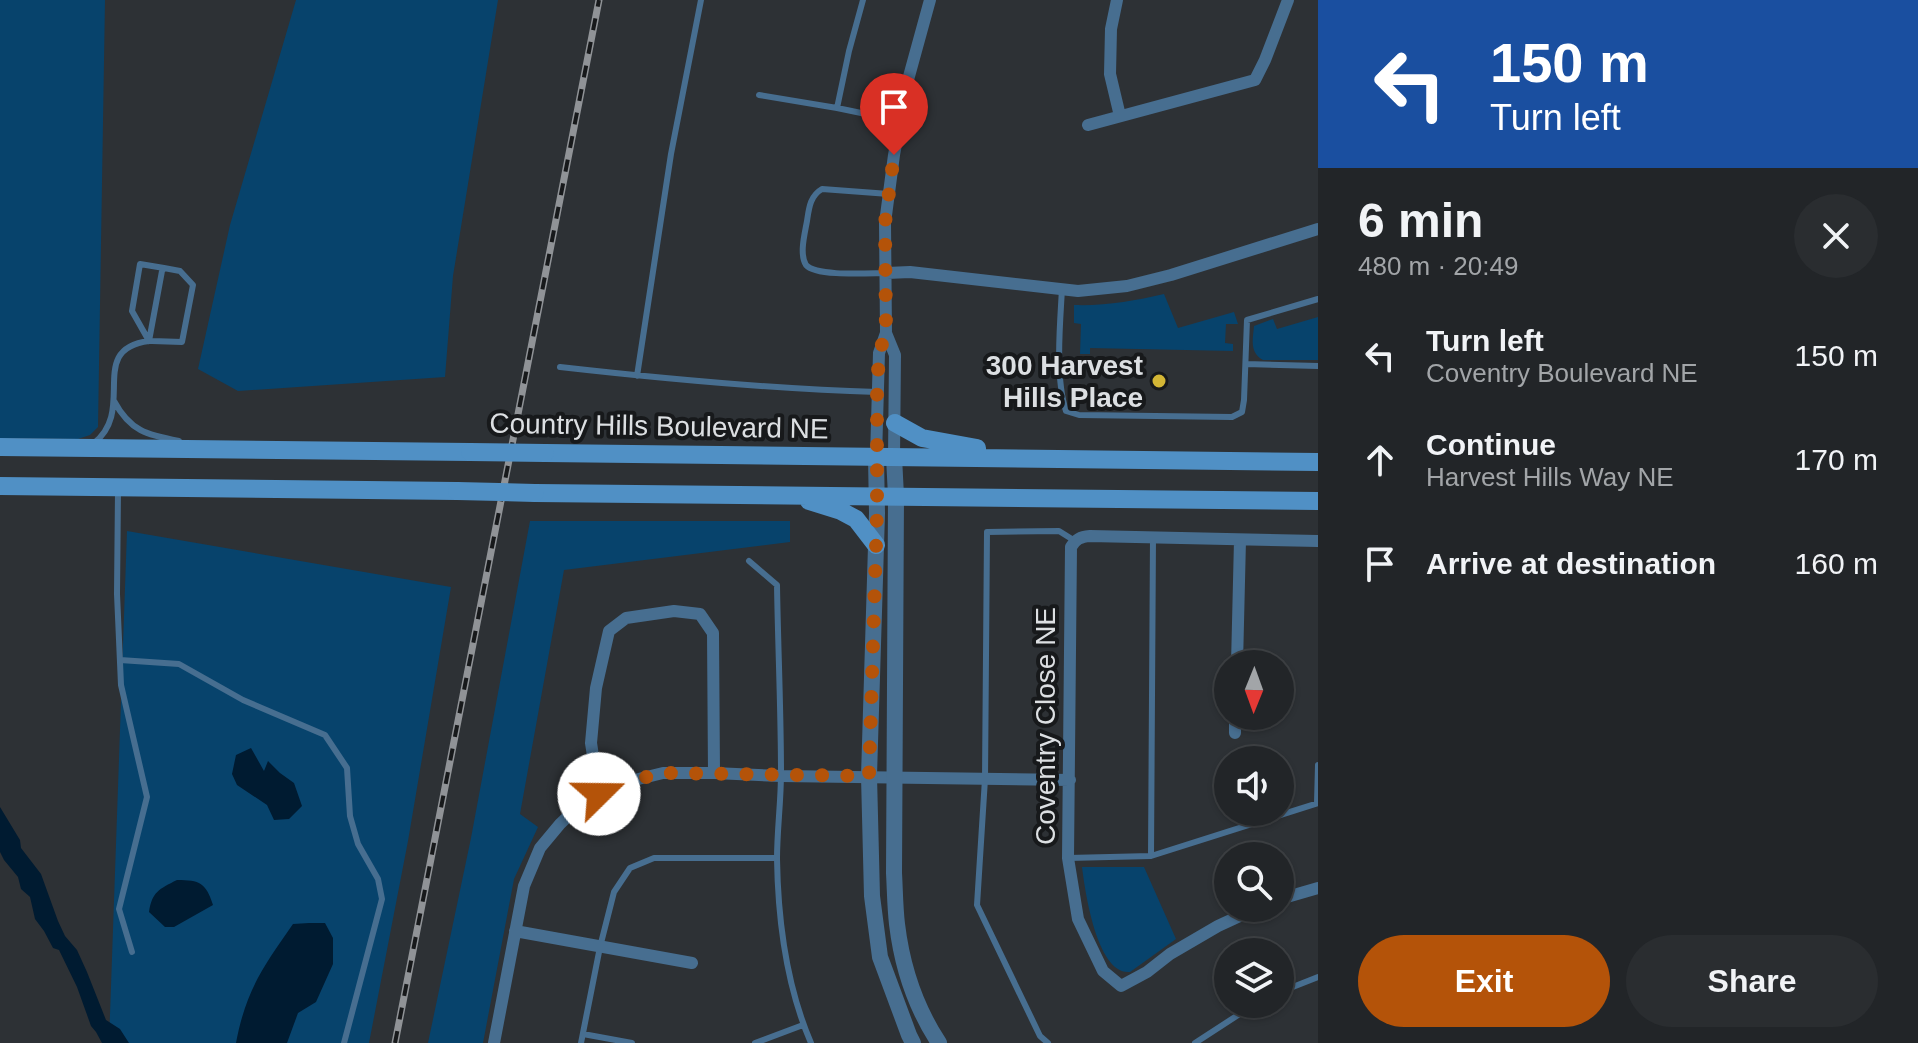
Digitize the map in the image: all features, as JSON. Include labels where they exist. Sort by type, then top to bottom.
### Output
[{"type":"main road","points":[[895,423],[922,438],[1039,458]]},
{"type":"main road","name":"Country Hills Boulevard NE","points":[[0,447],[1318,462]]},
{"type":"main road","points":[[0,486],[1318,501]]},
{"type":"main road","points":[[791,495],[856,519],[876,545]]},
{"type":"street","points":[[930,0],[908,80],[885,223],[886,333],[879,353],[877,392],[885,457],[897,924],[907,974],[939,1043]]},
{"type":"street","points":[[1117,0],[1111,29],[1110,74],[1120,116]]},
{"type":"street","points":[[1088,125],[1255,80],[1288,0]]},
{"type":"street","points":[[887,273],[910,272],[1078,291],[1127,286],[1318,229]]},
{"type":"street","points":[[885,457],[895,423],[895,355],[886,333]]},
{"type":"street","points":[[886,496],[876,545],[869,776],[872,896],[880,957],[913,1043]]},
{"type":"street","points":[[1075,541],[1090,536],[1318,541]]},
{"type":"street","points":[[1237,650],[1240,540]]},
{"type":"street","name":"Coventry Close NE","points":[[1075,541],[1071,547],[1068,858],[1078,919],[1103,971],[1121,986],[1227,922]]},
{"type":"street","points":[[599,794],[591,743],[596,688],[609,631],[626,618],[674,611],[700,614],[713,633],[714,773]]},
{"type":"street","points":[[494,1043],[524,886],[540,848],[582,803],[622,783],[663,773],[1070,780]]},
{"type":"street","points":[[1294,895],[1318,888]]},
{"type":"street","points":[[515,931],[692,963]]},
{"type":"lane","points":[[637,376],[671,154],[701,0]]},
{"type":"lane","points":[[837,108],[863,0]]},
{"type":"lane","points":[[759,95],[900,121]]},
{"type":"lane","points":[[887,273],[822,272],[809,268],[804,262],[803,253],[809,208],[815,192],[822,189],[889,194]]},
{"type":"lane","points":[[88,448],[105,434],[110,425],[116,361],[125,350],[135,343],[149,341],[182,342],[193,285],[180,271],[140,264],[132,311],[149,341]]},
{"type":"lane","points":[[149,341],[164,268]]},
{"type":"lane","points":[[1062,289],[1062,397],[1066,411],[1079,415],[1232,417],[1242,412],[1244,400],[1247,320],[1318,299]]},
{"type":"lane","points":[[1246,364],[1318,366]]},
{"type":"lane","points":[[560,367],[678,381],[877,392]]},
{"type":"lane","points":[[114,401],[128,422],[138,430],[220,450]]},
{"type":"lane","points":[[118,488],[117,594],[121,685],[147,797],[119,909],[132,952]]},
{"type":"lane","points":[[1048,1043],[1040,1036],[977,905],[985,779],[987,532],[1059,531],[1075,541]]},
{"type":"lane","points":[[1151,856],[1153,537]]},
{"type":"lane","points":[[749,561],[777,585],[781,776],[777,858],[780,917],[788,970],[811,1043]]},
{"type":"lane","points":[[120,660],[179,664],[243,700],[325,735],[347,768],[350,816],[358,844],[378,879],[382,899],[344,1043]]},
{"type":"lane","points":[[1068,858],[1151,856],[1318,803],[1318,765]]},
{"type":"lane","points":[[581,1043],[614,892],[630,868],[654,858],[777,858]]},
{"type":"lane","points":[[1294,986],[1318,977]]},
{"type":"lane","points":[[1195,1043],[1233,1018]]},
{"type":"lane","points":[[755,1043],[803,1025]]},
{"type":"lane","points":[[583,1034],[632,1043]]},
{"type":"shaded area","points":[[0,0],[105,0],[98,427],[90,435],[78,439],[0,438]]},
{"type":"shaded area","points":[[296,0],[498,0],[453,276],[445,377],[238,391],[198,369],[230,225]]},
{"type":"shaded area","points":[[1164,294],[1178,328],[1234,312],[1238,324],[1226,324],[1225,343],[1233,344],[1233,351],[1090,348],[1090,354],[1080,354],[1081,324],[1074,323],[1074,305],[1097,305]]},
{"type":"shaded area","points":[[1318,317],[1318,360],[1263,360],[1256,353],[1253,345],[1254,326],[1273,319],[1277,329]]},
{"type":"shaded area","points":[[530,521],[790,521],[790,542],[564,570],[520,814],[538,827],[514,879],[483,1043],[428,1043],[471,838]]},
{"type":"shaded area","points":[[127,531],[451,587],[408,841],[369,1043],[109,1043]]},
{"type":"shaded area","points":[[251,748],[264,771],[268,761],[294,783],[302,806],[289,819],[274,820],[267,805],[237,785],[232,774],[236,755]]},
{"type":"shaded area","points":[[0,807],[20,840],[21,848],[41,874],[58,921],[77,950],[106,1020],[120,1029],[129,1043],[102,1043],[91,1026],[59,950],[53,948],[35,919],[30,897],[21,889],[18,877],[0,852]]},
{"type":"shaded area","points":[[1082,867],[1144,867],[1176,939],[1130,972],[1119,969],[1109,960],[1095,930]]},
{"type":"shaded area","points":[[177,880],[201,884],[213,905],[174,927],[165,927],[149,912],[150,905],[157,892]]},
{"type":"shaded area","points":[[325,923],[333,938],[333,964],[316,1002],[298,1013],[287,1043],[236,1043],[251,993],[264,967],[293,924]]},
{"type":"railway","points":[[395,1043],[599,0]]},
{"type":"place","name":"300 Harvest Hills Place","points":[[1159,381]]},
{"type":"route","points":[[599,794],[622,783],[663,773],[869,776],[877,513],[877,392],[879,353],[886,333],[885,223],[894,155]]}]
